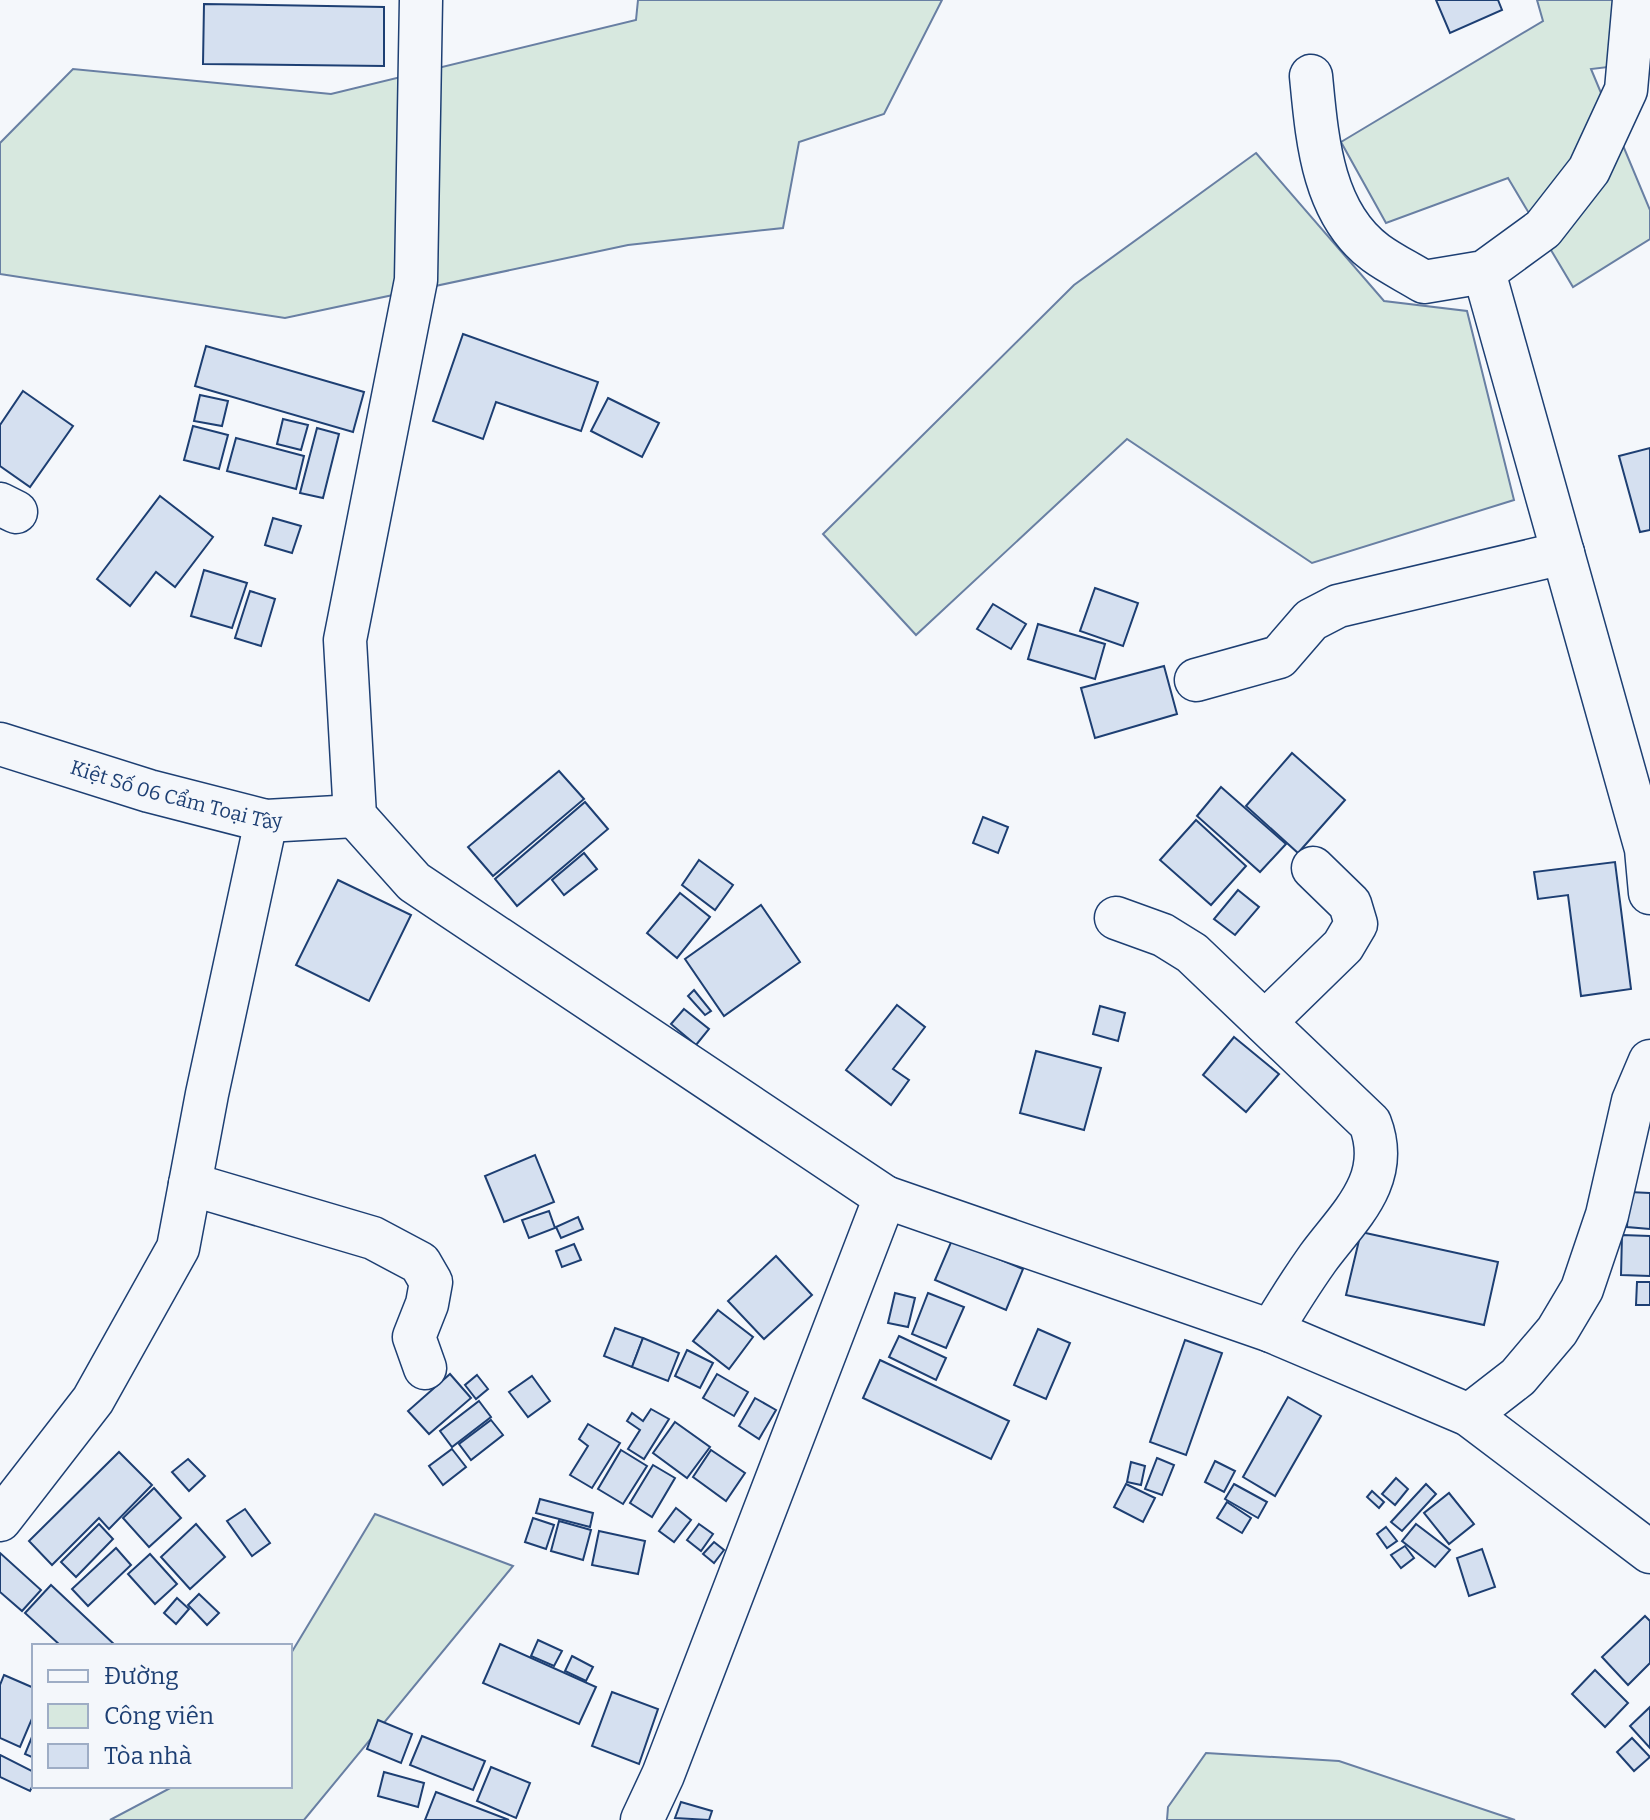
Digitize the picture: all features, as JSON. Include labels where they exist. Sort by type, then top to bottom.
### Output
[{"type":"street","points":[[421,0],[416,280],[345,640],[355,816],[414,882],[885,1197],[1271,1331],[1469,1415],[1650,1552]]},
{"type":"street","points":[[1311,76],[1318,144],[1339,212],[1374,251],[1424,282],[1484,272],[1543,229],[1589,170],[1638,92],[1634,0]]},
{"type":"street","points":[[1484,272],[1646,849],[1650,893]]},
{"type":"street","points":[[1196,680],[1279,657],[1311,620],[1338,606],[1563,553]]},
{"type":"street","name":"Kiệt Số 06 Cẩm Toại Tây","points":[[0,744],[149,791],[266,821],[355,816]]},
{"type":"street","points":[[0,1520],[93,1400],[178,1248],[266,821]]},
{"type":"street","points":[[1265,1022],[1343,946],[1356,924],[1350,904],[1313,868]]},
{"type":"street","points":[[1116,918],[1163,935],[1192,953],[1370,1123],[1378,1143],[1373,1176],[1362,1204],[1303,1279],[1271,1331]]},
{"type":"street","points":[[1469,1415],[1518,1377],[1557,1331],[1582,1289],[1607,1215],[1633,1101],[1650,1061]]},
{"type":"street","points":[[190,1184],[373,1238],[420,1263],[431,1282],[427,1304],[414,1337],[425,1368]]},
{"type":"street","points":[[642,1820],[669,1761],[885,1197]]},
{"type":"green space","points":[[638,0],[942,0],[884,114],[799,142],[783,228],[628,245],[285,318],[0,274],[0,143],[73,69],[331,94],[636,20]]},
{"type":"green space","points":[[1537,0],[1650,0],[1650,62],[1591,69],[1650,210],[1650,239],[1573,287],[1508,178],[1386,223],[1341,142],[1543,21]]},
{"type":"green space","points":[[1256,153],[1384,301],[1467,311],[1514,500],[1312,563],[1127,439],[916,635],[823,534],[1074,285]]},
{"type":"green space","points":[[375,1514],[513,1566],[304,1820],[110,1820],[170,1788],[292,1788],[292,1652]]},
{"type":"green space","points":[[1206,1753],[1339,1761],[1515,1820],[1167,1820],[1168,1807]]},
{"type":"building","points":[[1436,0],[1498,0],[1502,10],[1450,33]]},
{"type":"building","points":[[204,4],[384,7],[384,66],[203,64]]},
{"type":"building","points":[[463,334],[598,382],[581,431],[496,402],[483,439],[433,421]]},
{"type":"building","points":[[206,346],[364,392],[353,432],[195,386]]},
{"type":"building","points":[[23,391],[73,426],[30,487],[0,466],[0,425]]},
{"type":"building","points":[[200,395],[228,401],[222,426],[194,421]]},
{"type":"building","points":[[608,398],[659,423],[642,457],[591,431]]},
{"type":"building","points":[[283,419],[308,425],[301,450],[277,444]]},
{"type":"building","points":[[193,426],[228,435],[219,469],[184,460]]},
{"type":"building","points":[[317,428],[339,434],[323,498],[300,493]]},
{"type":"building","points":[[236,438],[304,456],[296,489],[227,471]]},
{"type":"building","points":[[1650,448],[1650,530],[1640,532],[1619,456]]},
{"type":"building","points":[[160,496],[213,537],[175,587],[156,572],[130,606],[97,579]]},
{"type":"building","points":[[273,518],[301,526],[292,553],[265,545]]},
{"type":"building","points":[[204,570],[247,583],[232,628],[191,616]]},
{"type":"building","points":[[1095,588],[1138,603],[1123,646],[1080,631]]},
{"type":"building","points":[[250,591],[275,599],[261,646],[235,638]]},
{"type":"building","points":[[993,604],[1026,624],[1011,649],[977,629]]},
{"type":"building","points":[[1038,624],[1105,644],[1095,679],[1028,659]]},
{"type":"building","points":[[1164,666],[1177,714],[1095,738],[1081,688]]},
{"type":"building","points":[[1292,753],[1345,800],[1298,853],[1246,806]]},
{"type":"building","points":[[559,771],[584,799],[493,876],[468,847]]},
{"type":"building","points":[[1221,787],[1286,844],[1260,872],[1197,816]]},
{"type":"building","points":[[585,802],[608,829],[517,906],[495,879]]},
{"type":"building","points":[[983,817],[1008,827],[998,853],[973,843]]},
{"type":"building","points":[[1196,820],[1246,866],[1211,905],[1160,860]]},
{"type":"building","points":[[584,853],[597,869],[564,895],[552,880]]},
{"type":"building","points":[[699,860],[733,885],[715,910],[682,885]]},
{"type":"building","points":[[1615,862],[1631,989],[1581,996],[1568,895],[1538,899],[1534,872]]},
{"type":"building","points":[[338,880],[411,915],[369,1001],[296,965]]},
{"type":"building","points":[[1238,890],[1259,907],[1235,935],[1214,919]]},
{"type":"building","points":[[680,893],[710,917],[677,958],[647,933]]},
{"type":"building","points":[[761,905],[800,962],[724,1016],[685,959]]},
{"type":"building","points":[[694,990],[711,1011],[705,1015],[688,996]]},
{"type":"building","points":[[897,1005],[925,1027],[893,1069],[909,1080],[891,1105],[846,1070]]},
{"type":"building","points":[[1100,1006],[1125,1013],[1118,1041],[1093,1034]]},
{"type":"building","points":[[684,1009],[709,1029],[696,1045],[671,1024]]},
{"type":"building","points":[[1234,1037],[1279,1074],[1246,1112],[1203,1075]]},
{"type":"building","points":[[1036,1051],[1101,1068],[1084,1130],[1020,1113]]},
{"type":"building","points":[[535,1155],[554,1202],[504,1222],[485,1176]]},
{"type":"building","points":[[1629,1192],[1650,1193],[1650,1229],[1627,1227]]},
{"type":"building","points":[[549,1211],[555,1228],[529,1238],[522,1220]]},
{"type":"building","points":[[578,1217],[583,1229],[561,1238],[556,1227]]},
{"type":"building","points":[[1361,1232],[1498,1262],[1484,1325],[1346,1295]]},
{"type":"building","points":[[1622,1235],[1650,1236],[1650,1276],[1621,1275]]},
{"type":"building","points":[[952,1240],[1023,1269],[1006,1310],[935,1280]]},
{"type":"building","points":[[574,1244],[581,1260],[562,1267],[556,1251]]},
{"type":"building","points":[[776,1256],[812,1295],[764,1339],[728,1301]]},
{"type":"building","points":[[1637,1282],[1650,1282],[1650,1305],[1636,1305]]},
{"type":"building","points":[[895,1293],[915,1298],[908,1327],[888,1323]]},
{"type":"building","points":[[928,1293],[964,1307],[946,1348],[912,1334]]},
{"type":"building","points":[[718,1310],[753,1337],[729,1369],[693,1341]]},
{"type":"building","points":[[615,1328],[643,1338],[632,1367],[604,1356]]},
{"type":"building","points":[[1038,1329],[1070,1343],[1046,1399],[1014,1385]]},
{"type":"building","points":[[899,1336],[946,1358],[936,1380],[889,1357]]},
{"type":"building","points":[[643,1338],[679,1353],[668,1381],[632,1367]]},
{"type":"building","points":[[1185,1340],[1222,1353],[1186,1455],[1150,1442]]},
{"type":"building","points":[[687,1350],[713,1363],[700,1388],[675,1376]]},
{"type":"building","points":[[880,1360],[1009,1421],[991,1459],[863,1398]]},
{"type":"building","points":[[450,1374],[471,1398],[429,1434],[408,1411]]},
{"type":"building","points":[[717,1374],[748,1392],[734,1416],[703,1398]]},
{"type":"building","points":[[477,1375],[488,1389],[476,1399],[465,1385]]},
{"type":"building","points":[[532,1376],[550,1401],[528,1417],[509,1392]]},
{"type":"building","points":[[1288,1397],[1321,1416],[1275,1496],[1243,1477]]},
{"type":"building","points":[[755,1398],[776,1410],[759,1439],[739,1426]]},
{"type":"building","points":[[479,1401],[491,1417],[452,1447],[440,1431]]},
{"type":"building","points":[[651,1409],[669,1419],[644,1459],[628,1449],[640,1430],[627,1421],[632,1413],[643,1421]]},
{"type":"building","points":[[491,1420],[503,1435],[471,1460],[459,1444]]},
{"type":"building","points":[[675,1422],[710,1447],[687,1478],[653,1453]]},
{"type":"building","points":[[588,1424],[620,1443],[592,1488],[570,1475],[588,1446],[579,1439]]},
{"type":"building","points":[[452,1449],[466,1467],[443,1485],[429,1466]]},
{"type":"building","points":[[621,1450],[647,1466],[623,1504],[598,1489]]},
{"type":"building","points":[[711,1450],[745,1473],[726,1501],[693,1477]]},
{"type":"building","points":[[119,1452],[152,1485],[109,1529],[99,1518],[52,1565],[29,1541]]},
{"type":"building","points":[[1157,1458],[1174,1465],[1162,1495],[1145,1489]]},
{"type":"building","points":[[188,1459],[205,1476],[189,1491],[172,1472]]},
{"type":"building","points":[[1215,1461],[1235,1471],[1224,1492],[1205,1482]]},
{"type":"building","points":[[1131,1462],[1145,1466],[1141,1485],[1127,1482]]},
{"type":"building","points":[[653,1465],[675,1478],[652,1517],[630,1503]]},
{"type":"building","points":[[1396,1478],[1408,1489],[1395,1505],[1382,1494]]},
{"type":"building","points":[[1126,1484],[1155,1498],[1143,1522],[1114,1507]]},
{"type":"building","points":[[1234,1484],[1267,1502],[1258,1518],[1225,1499]]},
{"type":"building","points":[[1426,1484],[1436,1494],[1402,1531],[1391,1522]]},
{"type":"building","points":[[154,1488],[181,1518],[149,1547],[123,1518]]},
{"type":"building","points":[[1372,1491],[1384,1502],[1379,1508],[1367,1497]]},
{"type":"building","points":[[1449,1493],[1474,1524],[1449,1544],[1424,1513]]},
{"type":"building","points":[[540,1499],[593,1513],[590,1527],[536,1513]]},
{"type":"building","points":[[1227,1502],[1251,1518],[1242,1533],[1217,1518]]},
{"type":"building","points":[[676,1508],[691,1520],[674,1542],[659,1531]]},
{"type":"building","points":[[245,1509],[270,1543],[252,1556],[227,1521]]},
{"type":"building","points":[[533,1518],[554,1525],[546,1549],[525,1542]]},
{"type":"building","points":[[559,1521],[591,1530],[583,1560],[551,1551]]},
{"type":"building","points":[[99,1524],[113,1539],[76,1577],[61,1562]]},
{"type":"building","points":[[196,1524],[225,1557],[190,1589],[161,1557]]},
{"type":"building","points":[[699,1524],[713,1534],[701,1551],[687,1540]]},
{"type":"building","points":[[1416,1524],[1450,1550],[1435,1567],[1402,1541]]},
{"type":"building","points":[[1386,1527],[1397,1541],[1387,1548],[1377,1534]]},
{"type":"building","points":[[599,1531],[645,1541],[638,1574],[592,1565]]},
{"type":"building","points":[[714,1542],[724,1550],[714,1563],[703,1554]]},
{"type":"building","points":[[1405,1546],[1414,1558],[1401,1568],[1391,1555]]},
{"type":"building","points":[[116,1548],[131,1565],[88,1606],[72,1589]]},
{"type":"building","points":[[1482,1549],[1495,1587],[1469,1596],[1457,1558]]},
{"type":"building","points":[[0,1553],[41,1590],[22,1611],[0,1592]]},
{"type":"building","points":[[150,1554],[177,1584],[155,1604],[128,1574]]},
{"type":"building","points":[[51,1585],[114,1644],[59,1644],[25,1613]]},
{"type":"building","points":[[199,1594],[219,1613],[207,1625],[188,1605]]},
{"type":"building","points":[[177,1598],[189,1609],[176,1624],[164,1613]]},
{"type":"building","points":[[1645,1616],[1650,1621],[1650,1663],[1628,1685],[1602,1657]]},
{"type":"building","points":[[538,1640],[562,1651],[554,1666],[531,1656]]},
{"type":"building","points":[[500,1644],[596,1687],[579,1724],[483,1683]]},
{"type":"building","points":[[572,1656],[593,1667],[586,1681],[565,1671]]},
{"type":"building","points":[[1595,1670],[1628,1703],[1605,1727],[1572,1694]]},
{"type":"building","points":[[4,1675],[32,1687],[32,1719],[20,1747],[0,1738],[0,1685]]},
{"type":"building","points":[[612,1692],[658,1709],[639,1764],[592,1746]]},
{"type":"building","points":[[1650,1707],[1650,1748],[1630,1726]]},
{"type":"building","points":[[378,1720],[412,1734],[401,1763],[367,1749]]},
{"type":"building","points":[[422,1736],[485,1761],[473,1790],[410,1765]]},
{"type":"building","points":[[32,1737],[32,1757],[25,1754]]},
{"type":"building","points":[[1632,1738],[1650,1757],[1634,1771],[1617,1752]]},
{"type":"building","points":[[0,1755],[32,1771],[32,1787],[30,1791],[0,1777]]},
{"type":"building","points":[[491,1767],[530,1783],[516,1818],[477,1801]]},
{"type":"building","points":[[384,1772],[424,1783],[418,1807],[378,1796]]},
{"type":"building","points":[[436,1792],[509,1820],[425,1820]]},
{"type":"building","points":[[681,1802],[712,1811],[709,1820],[675,1818]]}]
